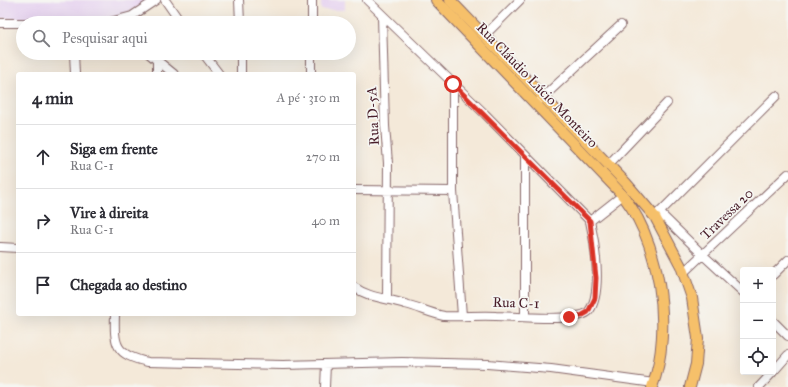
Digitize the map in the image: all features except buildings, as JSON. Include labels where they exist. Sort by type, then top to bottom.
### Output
[{"type":"main road","name":"Rua Cláudio Lúcio Monteiro","points":[[436,0],[539,101],[627,192]]},
{"type":"main road","name":"Rua Cláudio Lúcio Monteiro","points":[[450,0],[484,36],[539,101]]},
{"type":"main road","points":[[627,192],[657,214],[684,272],[692,298],[698,338],[696,364],[690,387]]},
{"type":"main road","points":[[627,192],[651,251],[660,287],[662,330],[659,363],[653,385]]},
{"type":"street","points":[[132,16],[156,0]]},
{"type":"street","points":[[165,0],[176,16]]},
{"type":"street","points":[[239,0],[240,16]]},
{"type":"street","points":[[312,0],[312,16]]},
{"type":"street","points":[[367,0],[590,221],[627,192]]},
{"type":"street","points":[[484,36],[520,0]]},
{"type":"street","name":"Rua D-5A","points":[[382,16],[388,190],[387,299]]},
{"type":"street","points":[[0,23],[16,23]]},
{"type":"street","points":[[539,101],[622,25]]},
{"type":"street","points":[[74,60],[75,72]]},
{"type":"street","points":[[208,60],[217,72]]},
{"type":"street","points":[[241,60],[241,72]]},
{"type":"street","points":[[311,60],[311,72]]},
{"type":"street","points":[[157,61],[157,72]]},
{"type":"street","points":[[157,61],[171,72]]},
{"type":"street","points":[[453,84],[453,191],[462,316]]},
{"type":"street","points":[[740,289],[657,214],[776,96]]},
{"type":"street","points":[[604,168],[667,103]]},
{"type":"street","points":[[525,155],[525,317]]},
{"type":"street","name":"Travessa 20","points":[[684,272],[788,174]]},
{"type":"street","points":[[356,190],[453,191]]},
{"type":"street","name":"Rua C-1","points":[[356,288],[367,295],[387,299],[430,313],[462,316],[576,317],[585,314],[590,309],[595,298],[596,287],[590,221]]},
{"type":"street","points":[[0,247],[16,248]]},
{"type":"street","points":[[776,272],[788,260]]},
{"type":"street","points":[[115,316],[114,336],[116,345],[120,351],[136,359],[148,362],[326,364],[402,362],[518,365],[653,385]]},
{"type":"street","points":[[776,324],[788,336]]},
{"type":"street","points":[[776,368],[788,354]]},
{"type":"street","points":[[325,387],[326,364]]},
{"type":"street","points":[[760,387],[770,375]]},
{"type":"shaded area","points":[[0,0],[150,0],[123,16],[16,16],[16,19],[0,18]]},
{"type":"shaded area","points":[[321,0],[345,0],[345,10],[321,10]]},
{"type":"route","points":[[453,84],[485,114],[590,221],[593,235],[596,278],[595,298],[588,312],[581,316],[569,317]]}]
